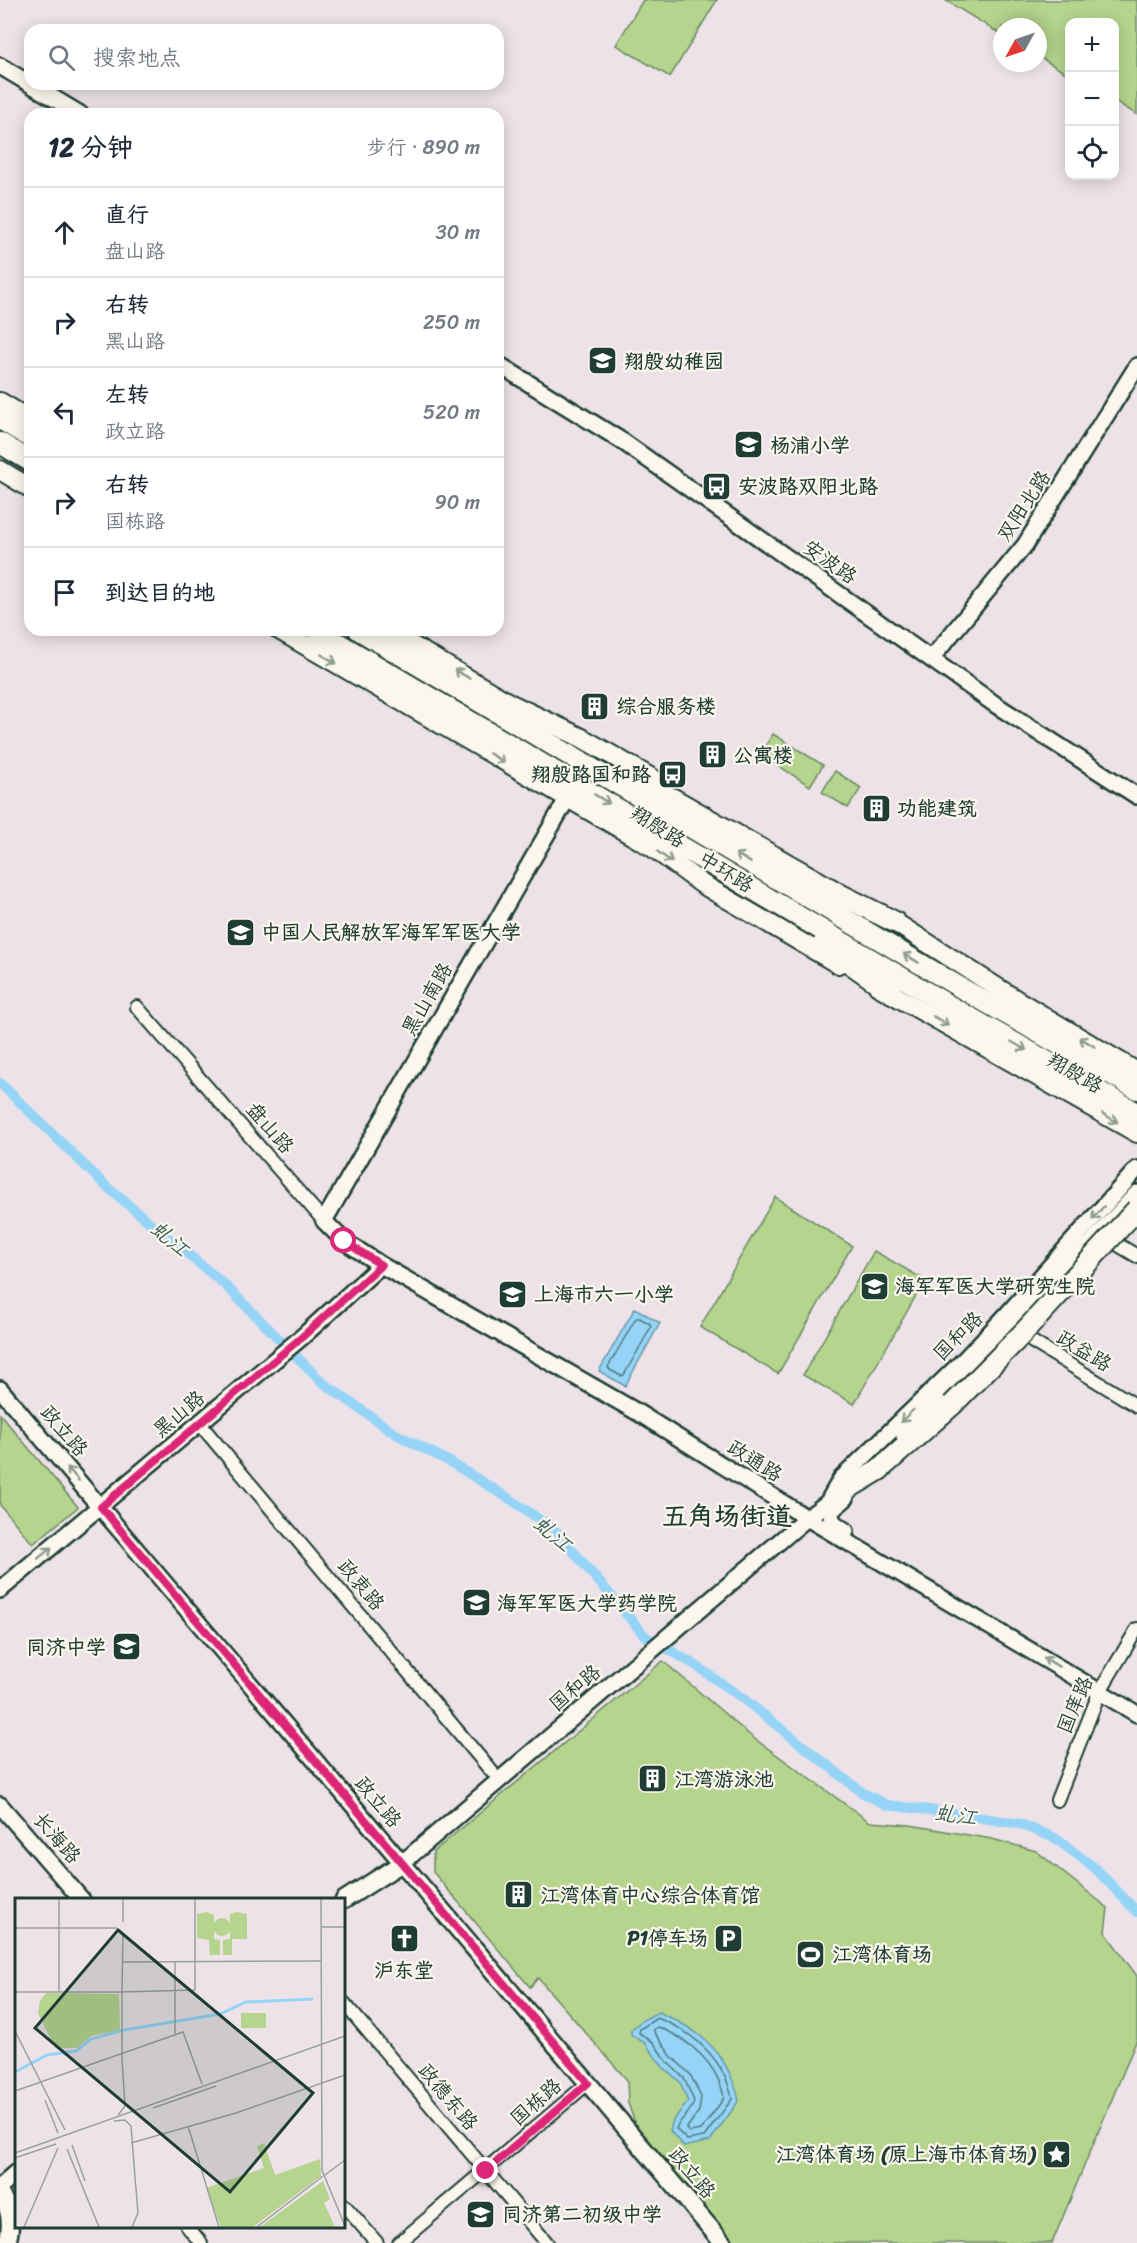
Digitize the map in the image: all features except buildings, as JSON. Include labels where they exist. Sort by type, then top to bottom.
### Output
[{"type":"highway","points":[[0,419],[24,433]]},
{"type":"highway","points":[[0,443],[24,457]]},
{"type":"highway","name":"中环路","points":[[326,636],[950,1006],[1137,1113]]},
{"type":"highway","name":"中环路","points":[[369,636],[961,988],[1137,1089]]},
{"type":"highway","points":[[494,709],[613,765],[841,896],[895,922]]},
{"type":"highway","points":[[659,833],[891,992]]},
{"type":"highway","points":[[849,1488],[879,1470],[952,1405],[1024,1332],[1137,1209]]},
{"type":"main road","points":[[0,402],[24,416]]},
{"type":"main road","points":[[0,470],[24,484]]},
{"type":"main road","name":"翔殷路","points":[[290,636],[652,847],[702,884],[861,978],[891,992],[1137,1133]]},
{"type":"main road","name":"翔殷路","points":[[396,636],[509,703],[582,738],[854,895],[1137,1072]]},
{"type":"main road","name":"国和路","points":[[345,1899],[402,1863]]},
{"type":"main road","name":"政立路","points":[[402,1863],[723,2243]]},
{"type":"main road","points":[[0,2187],[15,2174]]},
{"type":"main road","points":[[0,2194],[9,2210],[11,2222],[7,2243]]},
{"type":"street","points":[[0,66],[24,80]]},
{"type":"street","points":[[40,90],[70,108]]},
{"type":"street","name":"双阳北路","points":[[931,659],[1009,566],[1038,526],[1137,366]]},
{"type":"street","name":"安波路","points":[[504,368],[622,441],[996,705],[1137,796]]},
{"type":"street","name":"黑山南路","points":[[324,1221],[567,799]]},
{"type":"street","name":"盘山路","points":[[137,1006],[324,1221],[344,1241],[381,1265]]},
{"type":"street","name":"国和路","points":[[828,1500],[841,1479],[995,1329],[1137,1169]]},
{"type":"street","name":"国和路","points":[[402,1863],[828,1500],[849,1488],[1011,1329],[1137,1193]]},
{"type":"street","points":[[1099,1233],[1137,1256]]},
{"type":"street","name":"黑山路","points":[[0,1590],[302,1337],[381,1265]]},
{"type":"street","name":"政通路","points":[[381,1265],[638,1412],[807,1518],[1137,1714]]},
{"type":"street","name":"政益路","points":[[1011,1329],[1137,1406]]},
{"type":"street","name":"政立路","points":[[0,1389],[402,1863]]},
{"type":"street","name":"政衷路","points":[[200,1424],[492,1772]]},
{"type":"street","points":[[879,1470],[831,1511],[830,1519],[902,1567],[911,1578]]},
{"type":"street","name":"国庠路","points":[[1057,1800],[1100,1691],[1137,1629]]},
{"type":"street","name":"长海路","points":[[0,1804],[81,1898]]},
{"type":"street","name":"政德东路","points":[[345,2004],[547,2243]]},
{"type":"street","name":"国栋路","points":[[399,2243],[588,2083]]},
{"type":"street","points":[[345,2206],[377,2243]]},
{"type":"street","points":[[189,2228],[201,2243]]},
{"type":"green space","points":[[643,0],[717,0],[670,77],[616,45]]},
{"type":"green space","points":[[945,0],[1137,0],[1137,115],[1119,104],[1119,18],[1065,18],[1065,73],[1047,62],[1047,18],[993,18],[993,29]]},
{"type":"green space","points":[[773,734],[823,765],[810,786],[760,754]]},
{"type":"green space","points":[[835,771],[861,788],[848,808],[822,792]]},
{"type":"green space","points":[[775,1197],[852,1246],[778,1374],[700,1327]]},
{"type":"green space","points":[[874,1251],[925,1280],[854,1404],[803,1375]]},
{"type":"green space","points":[[0,1414],[78,1507],[33,1544],[0,1505]]},
{"type":"green space","name":"江湾体育场","points":[[663,1661],[752,1737],[870,1822],[910,1825],[992,1839],[1036,1851],[1108,1908],[1105,1932],[1137,1976],[1137,2039],[1052,2243],[733,2243],[637,2129],[628,2103],[627,2080],[538,1978],[530,1987],[433,1872],[433,1852]]},
{"type":"water","points":[[635,1308],[660,1323],[625,1386],[599,1371]]},
{"type":"water","points":[[658,2012],[687,2027],[710,2045],[734,2083],[739,2100],[710,2141],[684,2147],[670,2131],[673,2120],[688,2102],[680,2082],[662,2066],[645,2043],[631,2035],[631,2030],[641,2021]]},
{"type":"waterway","name":"虬江","points":[[0,1083],[107,1187],[225,1285],[322,1382],[396,1434],[450,1462],[556,1531],[645,1636],[692,1663],[741,1697],[863,1793],[887,1805],[1020,1824],[1055,1838],[1095,1868],[1137,1912]]},
{"type":"place","name":"翔殷幼稚园","points":[[603,361]]},
{"type":"place","name":"杨浦小学","points":[[749,445]]},
{"type":"place","name":"安波路双阳北路","points":[[717,486]]},
{"type":"place","name":"综合服务楼","points":[[595,706]]},
{"type":"place","name":"公寓楼","points":[[712,755]]},
{"type":"place","name":"翔殷路国和路","points":[[672,774]]},
{"type":"place","name":"功能建筑","points":[[876,808]]},
{"type":"place","name":"中国人民解放军海军军医大学","points":[[240,932]]},
{"type":"place","name":"海军军医大学研究生院","points":[[874,1286]]},
{"type":"place","name":"上海市六一小学","points":[[513,1294]]},
{"type":"place","name":"海军军医大学药学院","points":[[476,1603]]},
{"type":"place","name":"同济中学","points":[[127,1647]]},
{"type":"place","name":"江湾游泳池","points":[[653,1779]]},
{"type":"place","name":"江湾体育中心综合体育馆","points":[[519,1895]]},
{"type":"place","name":"P1停车场","points":[[729,1938]]},
{"type":"place","name":"沪东堂","points":[[404,1939]]},
{"type":"place","name":"江湾体育场","points":[[811,1954]]},
{"type":"place","name":"江湾体育场 (原上海市体育场)","points":[[1056,2154]]},
{"type":"place","name":"同济第二初级中学","points":[[481,2214]]},
{"type":"district","name":"五角场街道","points":[[727,1516]]},
{"type":"route","points":[[344,1241],[381,1265],[302,1337],[101,1507],[588,2083],[486,2171]]}]
